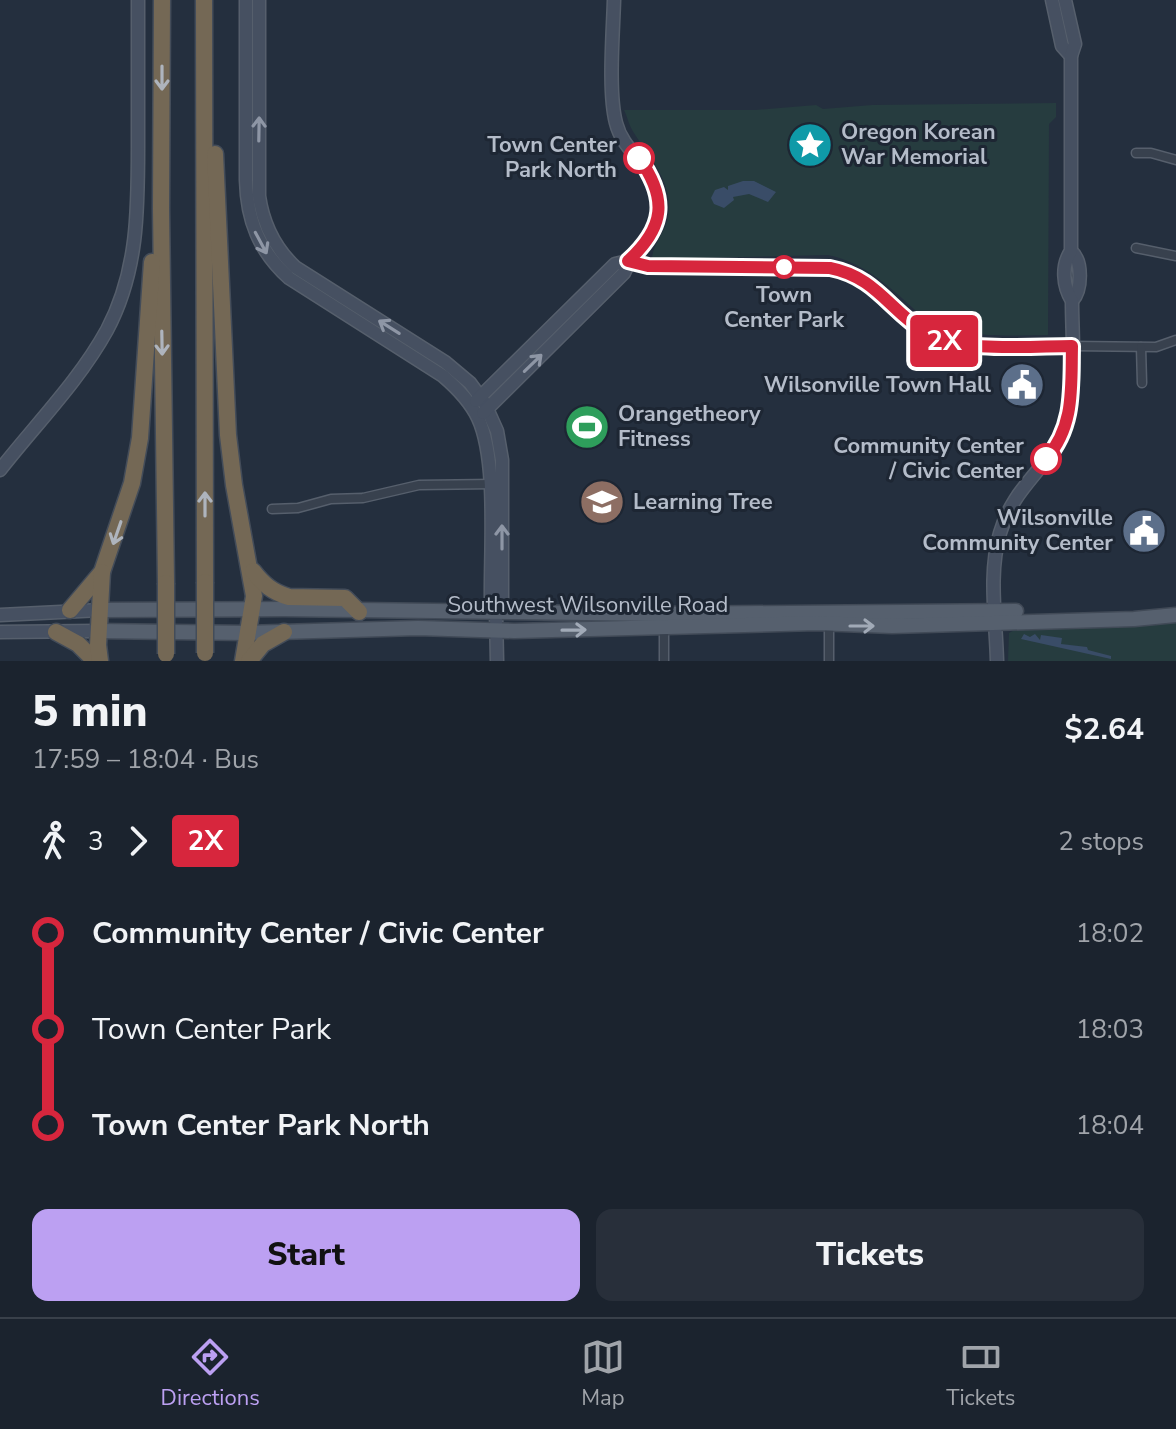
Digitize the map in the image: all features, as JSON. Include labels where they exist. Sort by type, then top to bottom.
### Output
[{"type":"highway","points":[[162,0],[166,657]]},
{"type":"highway","points":[[204,0],[205,657]]},
{"type":"highway","points":[[205,111],[213,124],[228,435],[254,596],[243,661]]},
{"type":"highway","points":[[98,661],[102,572],[123,515],[140,438],[151,271],[161,209]]},
{"type":"highway","points":[[250,566],[264,584],[280,595],[345,598],[359,612]]},
{"type":"highway","points":[[70,610],[102,572]]},
{"type":"highway","points":[[56,632],[78,644],[98,661]]},
{"type":"highway","points":[[249,661],[263,644],[284,632]]},
{"type":"main road","points":[[0,470],[98,346],[118,307],[129,276],[138,210],[138,0]]},
{"type":"main road","points":[[246,0],[247,198],[250,220],[262,248],[289,278],[443,376],[488,409],[500,444],[496,484],[502,603],[496,613],[497,661]]},
{"type":"main road","points":[[259,0],[259,196],[269,233],[295,267],[445,362],[470,383],[496,484]]},
{"type":"main road","points":[[478,418],[624,273],[628,261],[653,232],[658,217],[659,198],[650,174],[621,135],[616,123],[613,107],[614,0]]},
{"type":"main road","points":[[1052,0],[1062,46],[1071,56]]},
{"type":"main road","points":[[997,661],[995,565],[1000,534],[1016,496],[1053,451],[1066,426],[1071,398],[1072,301],[1078,292],[1078,261],[1076,253],[1071,251],[1071,56],[1075,44],[1065,0]]},
{"type":"main road","points":[[475,401],[615,264],[628,261],[648,266],[830,268],[850,272],[865,280],[918,327],[940,340],[968,345],[1072,346]]},
{"type":"main road","name":"Southwest Wilsonville Road","points":[[3,612],[252,609],[828,619],[892,626],[996,616],[1176,606]]},
{"type":"main road","name":"Southwest Wilsonville Road","points":[[996,616],[1134,619],[1176,615]]},
{"type":"main road","name":"Southwest Wilsonville Road","points":[[0,632],[248,633],[418,628],[664,628],[828,619]]},
{"type":"street","points":[[1136,153],[1151,153],[1176,160]]},
{"type":"street","points":[[1136,248],[1176,256]]},
{"type":"street","points":[[1072,346],[1156,347],[1176,340]]},
{"type":"street","points":[[1141,347],[1142,383]]},
{"type":"street","points":[[272,509],[298,508],[331,499],[363,498],[419,485],[496,484]]},
{"type":"street","points":[[828,619],[829,661]]},
{"type":"street","points":[[664,628],[664,661]]},
{"type":"green space","points":[[1056,103],[1056,117],[1049,124],[1048,335],[972,333],[929,318],[926,320],[869,272],[828,255],[652,259],[668,218],[668,193],[660,172],[632,130],[624,110]]},
{"type":"green space","points":[[1176,619],[1176,661],[1008,661],[1009,633],[1016,629]]},
{"type":"water","points":[[754,181],[776,192],[768,202],[749,194],[733,197],[734,200],[724,208],[714,204],[711,198],[715,190],[724,187],[728,190],[728,186]]},
{"type":"water","points":[[1024,634],[1030,637],[1035,634],[1040,640],[1041,635],[1062,638],[1061,644],[1087,647],[1088,650],[1111,656],[1111,659],[1021,639]]},
{"type":"bus line","name":"2X","points":[[639,158],[655,183],[659,213],[650,238],[628,261],[648,266],[830,268],[850,272],[865,280],[918,327],[940,340],[960,345],[1072,346],[1068,419],[1062,436],[1046,459]]},
{"type":"place","name":"Oregon Korean War Memorial","points":[[810,145]]},
{"type":"place","name":"Town Center Park North","points":[[639,158]]},
{"type":"place","name":"Town Center Park","points":[[784,267]]},
{"type":"place","name":"Wilsonville Town Hall","points":[[1022,385]]},
{"type":"place","name":"Orangetheory Fitness","points":[[587,427]]},
{"type":"place","name":"Community Center / Civic Center","points":[[1046,459]]},
{"type":"place","name":"Learning Tree","points":[[602,502]]},
{"type":"place","name":"Wilsonville Community Center","points":[[1144,531]]}]
